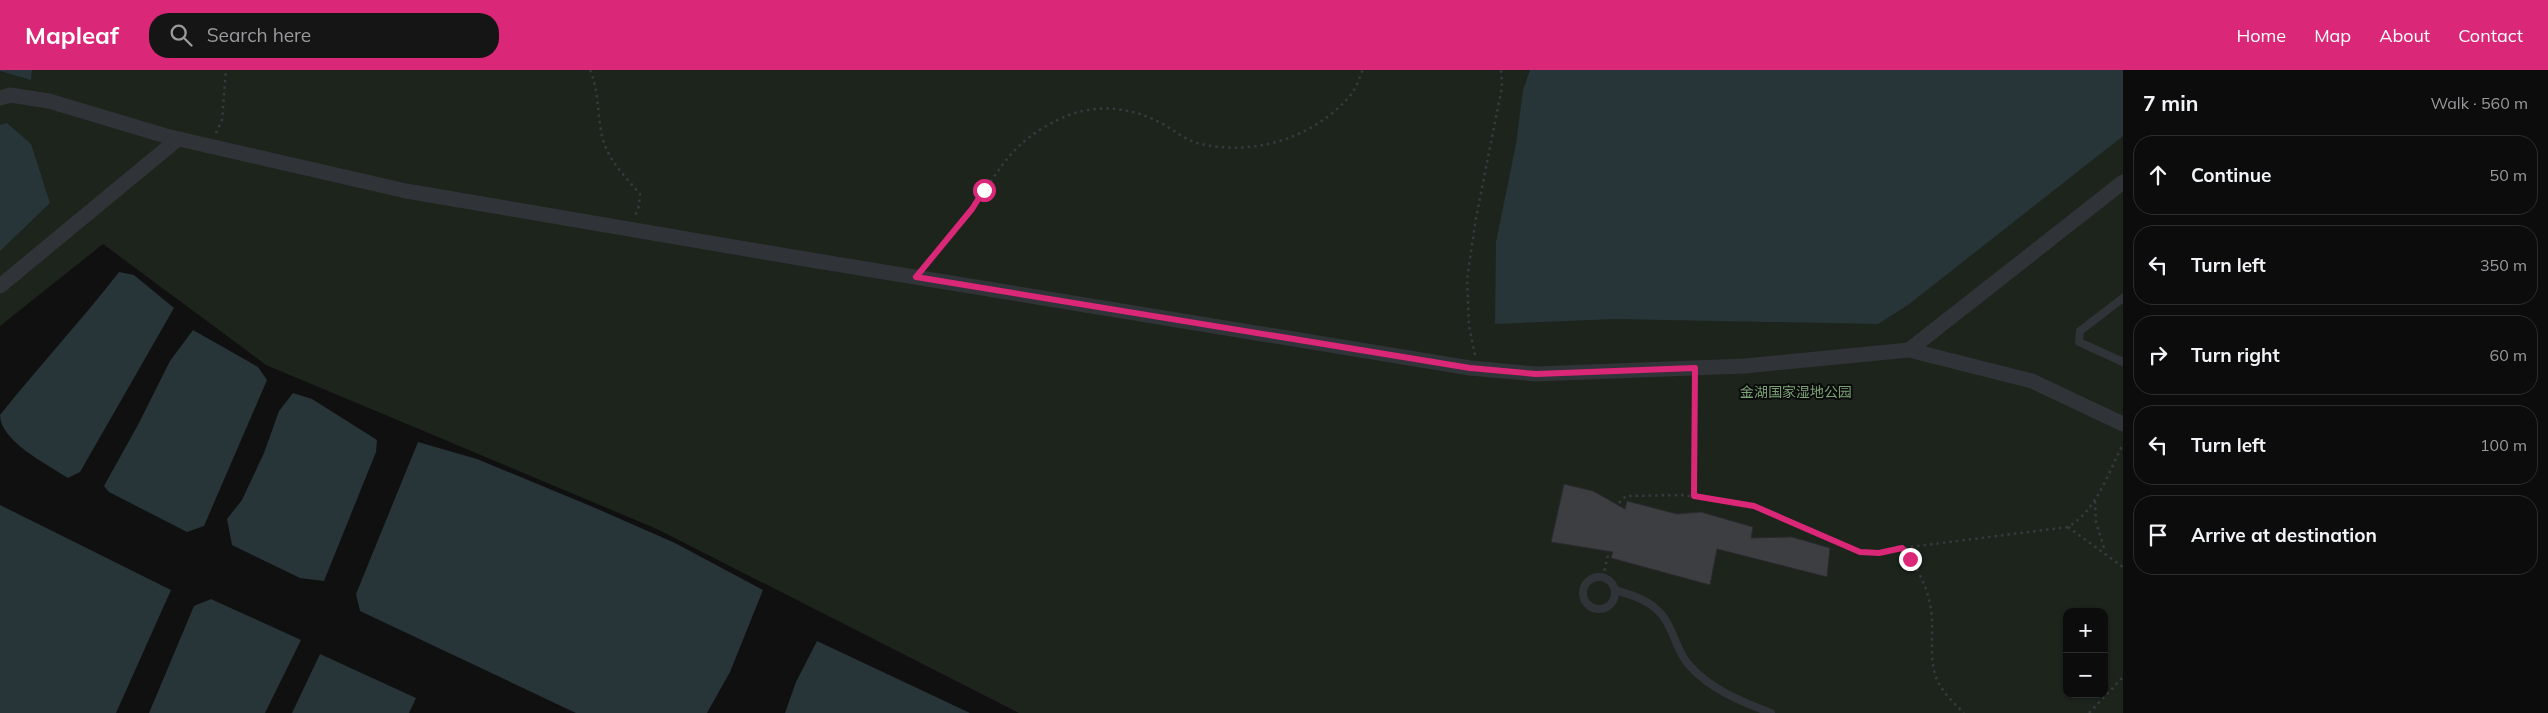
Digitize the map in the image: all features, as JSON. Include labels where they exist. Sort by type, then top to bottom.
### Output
[{"type":"street","points":[[0,98],[10,95],[49,101],[178,138],[406,191],[1477,369],[1536,374],[1745,366],[1909,350],[2032,381],[2123,423]]},
{"type":"street","points":[[0,286],[178,138]]},
{"type":"street","points":[[1909,350],[2123,182]]},
{"type":"lane","points":[[2123,298],[2080,331],[2079,342],[2123,362]]},
{"type":"lane","points":[[1596,577],[1603,577],[1610,581],[1615,590],[1613,601],[1605,608],[1594,608],[1586,602],[1583,592],[1587,582],[1596,577]]},
{"type":"lane","points":[[1615,590],[1639,597],[1662,614],[1688,664],[1706,682],[1727,695],[1771,713]]},
{"type":"path","points":[[211,146],[222,120],[226,70]]},
{"type":"path","points":[[590,70],[595,81],[603,138],[613,163],[640,194],[639,206],[628,229]]},
{"type":"path","points":[[916,277],[972,209],[1003,161],[1030,135],[1063,117],[1092,108],[1126,110],[1156,120],[1196,142],[1238,149],[1278,142],[1315,125],[1350,96],[1364,70]]},
{"type":"path","points":[[1477,369],[1469,326],[1467,279],[1476,218],[1502,87],[1501,70]]},
{"type":"path","points":[[1694,496],[1695,368]]},
{"type":"path","points":[[1619,503],[1626,496],[1694,496],[1754,506],[1860,552],[1879,553],[1902,548],[2068,527],[2080,520],[2096,498],[2123,444]]},
{"type":"path","points":[[2096,498],[2096,522],[2105,553]]},
{"type":"path","points":[[2068,527],[2123,568]]},
{"type":"path","points":[[1902,548],[1920,573],[1928,592],[1932,617],[1933,661],[1938,680],[1949,698],[1964,713]]},
{"type":"path","points":[[1603,577],[1608,554]]},
{"type":"path","points":[[2089,713],[2123,677]]},
{"type":"green space","name":"金湖国家湿地公园","points":[[0,70],[2123,70],[2123,713],[1019,713],[657,529],[266,365],[103,244],[0,326]]},
{"type":"shaded area","points":[[32,70],[31,80],[0,71]]},
{"type":"shaded area","points":[[1530,70],[2123,70],[2123,136],[1908,305],[1878,324],[1615,319],[1495,324],[1496,242],[1516,144],[1523,90]]},
{"type":"shaded area","points":[[7,123],[31,144],[50,203],[0,251],[0,125]]},
{"type":"shaded area","points":[[119,272],[134,275],[174,308],[80,472],[68,478],[16,443],[2,425],[0,415]]},
{"type":"shaded area","points":[[193,330],[258,367],[267,380],[204,526],[187,532],[109,492],[104,486],[139,423],[170,361]]},
{"type":"shaded area","points":[[293,393],[312,399],[377,440],[376,452],[324,581],[300,578],[232,545],[227,519],[242,500],[264,453],[279,411]]},
{"type":"shaded area","points":[[418,442],[477,459],[593,507],[675,543],[763,590],[730,672],[707,713],[576,713],[360,611],[356,594]]},
{"type":"shaded area","points":[[0,505],[171,590],[116,713],[0,713]]},
{"type":"shaded area","points":[[211,599],[301,640],[265,713],[149,713],[194,606]]},
{"type":"shaded area","points":[[817,641],[970,713],[785,713],[796,682]]},
{"type":"shaded area","points":[[320,654],[416,698],[409,713],[292,713]]},
{"type":"building","points":[[1564,484],[1593,491],[1625,509],[1627,501],[1677,514],[1701,512],[1753,527],[1751,538],[1792,537],[1830,548],[1827,577],[1717,549],[1710,585],[1611,558],[1613,552],[1551,542]]},
{"type":"route","points":[[984,190],[972,209],[916,277],[1182,319],[1470,368],[1536,374],[1695,368],[1694,496],[1754,506],[1860,552],[1879,553],[1902,548],[1910,559]]}]
